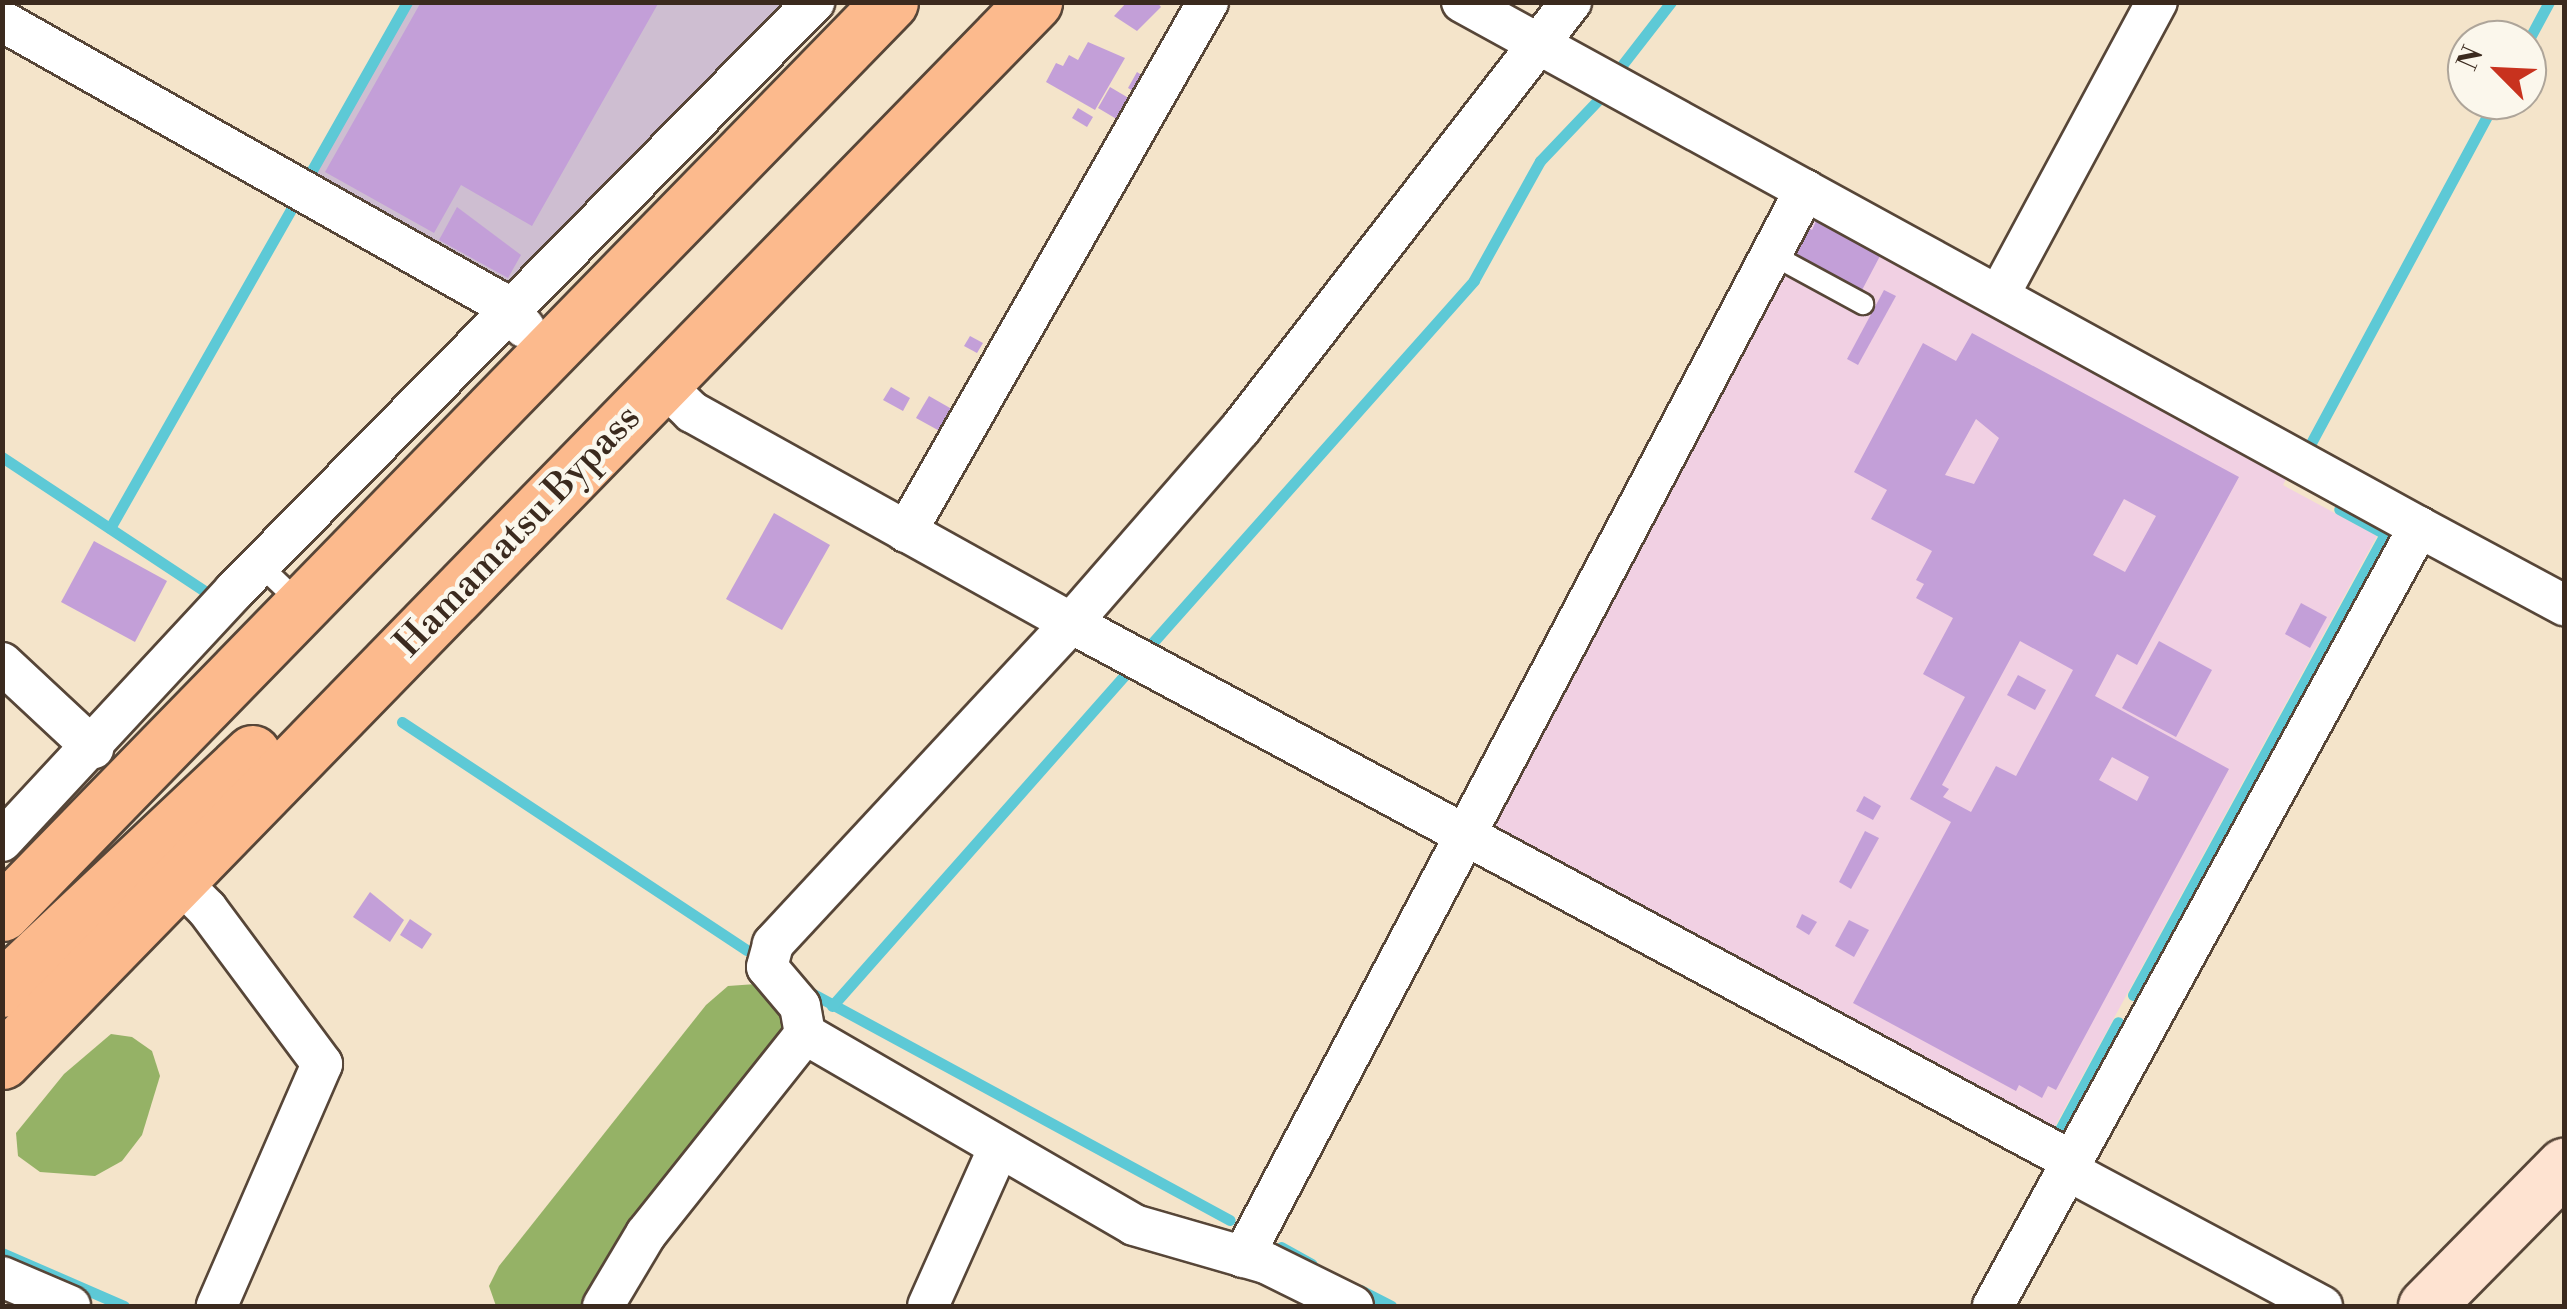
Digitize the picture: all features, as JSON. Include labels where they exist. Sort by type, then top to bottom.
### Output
[{"type":"highway","name":"Hamamatsu Bypass","points":[[2,1062],[1034,2]]},
{"type":"highway","points":[[2,913],[302,606],[385,478],[480,381],[549,352],[586,272],[844,12]]},
{"type":"highway","points":[[2,989],[313,697],[600,447]]},
{"type":"street","points":[[12,2],[2,20],[508,311],[549,352]]},
{"type":"street","points":[[906,532],[1208,2]]},
{"type":"street","points":[[1462,2],[2564,605]]},
{"type":"street","points":[[1353,1306],[1295,1292],[1243,1257],[1165,1240],[997,1152],[805,1034],[800,1006],[767,967],[774,944],[1071,624],[1278,384],[1571,2]]},
{"type":"street","points":[[1999,295],[2156,2]]},
{"type":"street","points":[[1243,1257],[1805,190]]},
{"type":"street","points":[[480,381],[508,311],[586,272]]},
{"type":"street","points":[[662,383],[692,412],[1071,624],[1465,835],[2322,1306]]},
{"type":"street","points":[[2,841],[93,748],[260,564],[385,478]]},
{"type":"street","points":[[1993,1306],[2419,527]]},
{"type":"street","points":[[2,663],[93,748]]},
{"type":"street","points":[[178,880],[207,909],[322,1064],[217,1306]]},
{"type":"street","points":[[603,1306],[646,1234],[805,1034]]},
{"type":"street","points":[[928,1306],[997,1152]]},
{"type":"street","points":[[2426,1306],[2564,1166]]},
{"type":"street","points":[[2,1277],[70,1306]]},
{"type":"lane","points":[[1771,254],[1863,304]]},
{"type":"lane","points":[[260,564],[302,606]]},
{"type":"shaded area","points":[[410,3],[791,3],[508,293],[310,181]]},
{"type":"shaded area","points":[[1824,217],[2291,469],[2283,485],[2377,536],[2054,1128],[2042,1131],[1497,838],[1491,818],[1804,223]]},
{"type":"green space","points":[[756,984],[781,1004],[783,1029],[584,1306],[496,1306],[489,1286],[499,1266],[706,1005],[728,986]]},
{"type":"green space","points":[[111,1034],[132,1037],[152,1051],[160,1076],[142,1135],[122,1161],[95,1176],[40,1172],[18,1156],[16,1133],[64,1074]]},
{"type":"building","points":[[421,2],[659,2],[532,226],[461,185],[434,233],[325,172]]},
{"type":"building","points":[[1127,2],[1157,2],[1161,7],[1137,31],[1114,16]]},
{"type":"building","points":[[1088,42],[1125,58],[1095,110],[1046,82],[1056,63],[1063,66],[1069,55],[1078,60]]},
{"type":"building","points":[[1137,72],[1148,79],[1140,95],[1128,88]]},
{"type":"building","points":[[1110,87],[1137,103],[1125,124],[1098,108]]},
{"type":"building","points":[[1078,108],[1093,117],[1087,127],[1072,118]]},
{"type":"building","points":[[457,207],[521,255],[508,278],[439,240]]},
{"type":"building","points":[[1816,221],[1880,256],[1861,292],[1793,264],[1806,226],[1812,230]]},
{"type":"building","points":[[1884,290],[1896,296],[1858,365],[1847,359]]},
{"type":"building","points":[[1972,333],[2239,477],[2137,665],[2117,654],[2095,696],[2229,769],[2056,1090],[2048,1086],[2042,1098],[2019,1085],[2016,1091],[1853,1003],[1951,822],[1910,799],[1965,697],[1923,674],[1953,618],[1916,598],[1924,584],[1916,580],[1932,551],[1871,519],[1887,490],[1854,472],[1923,343],[1956,361]],"holes":[[[1976,419],[1999,438],[1974,484],[1945,475]],[[2124,499],[2156,516],[2125,572],[2093,555]],[[2020,641],[2073,670],[2016,776],[1996,766],[1971,812],[1943,797],[1949,789],[1942,785]],[[2112,757],[2149,777],[2137,801],[2099,780]]]},
{"type":"building","points":[[970,336],[983,343],[977,353],[964,346]]},
{"type":"building","points":[[891,387],[910,398],[903,411],[883,400]]},
{"type":"building","points":[[929,396],[957,412],[945,434],[916,418]]},
{"type":"building","points":[[774,513],[830,545],[782,630],[726,599]]},
{"type":"building","points":[[94,541],[167,581],[135,642],[61,602]]},
{"type":"building","points":[[2301,603],[2327,617],[2310,648],[2285,634]]},
{"type":"building","points":[[2159,641],[2212,670],[2176,737],[2122,708]]},
{"type":"building","points":[[2018,675],[2046,690],[2035,710],[2007,695]]},
{"type":"building","points":[[1864,796],[1881,806],[1873,820],[1856,811]]},
{"type":"building","points":[[1865,831],[1879,838],[1851,889],[1839,882]]},
{"type":"building","points":[[370,892],[404,920],[390,942],[353,917]]},
{"type":"building","points":[[1802,914],[1817,922],[1809,935],[1796,927]]},
{"type":"building","points":[[410,919],[432,934],[422,949],[400,935]]},
{"type":"building","points":[[1849,920],[1869,930],[1854,957],[1835,946]]},
{"type":"waterway","points":[[307,179],[407,2]]},
{"type":"waterway","points":[[1619,69],[1671,2]]},
{"type":"waterway","points":[[2539,20],[2549,2]]},
{"type":"waterway","points":[[1146,650],[1474,280],[1540,161],[1600,98]]},
{"type":"waterway","points":[[2311,443],[2485,120]]},
{"type":"waterway","points":[[110,528],[296,200]]},
{"type":"waterway","points":[[2,457],[218,600]]},
{"type":"waterway","points":[[2133,995],[2385,534],[2339,509]]},
{"type":"waterway","points":[[832,1006],[1130,669]]},
{"type":"waterway","points":[[402,722],[746,950]]},
{"type":"waterway","points":[[806,990],[1230,1220]]},
{"type":"waterway","points":[[2058,1133],[2118,1022]]},
{"type":"waterway","points":[[1281,1247],[1312,1264]]},
{"type":"waterway","points":[[2,1253],[124,1306]]},
{"type":"waterway","points":[[1360,1290],[1391,1306]]}]
